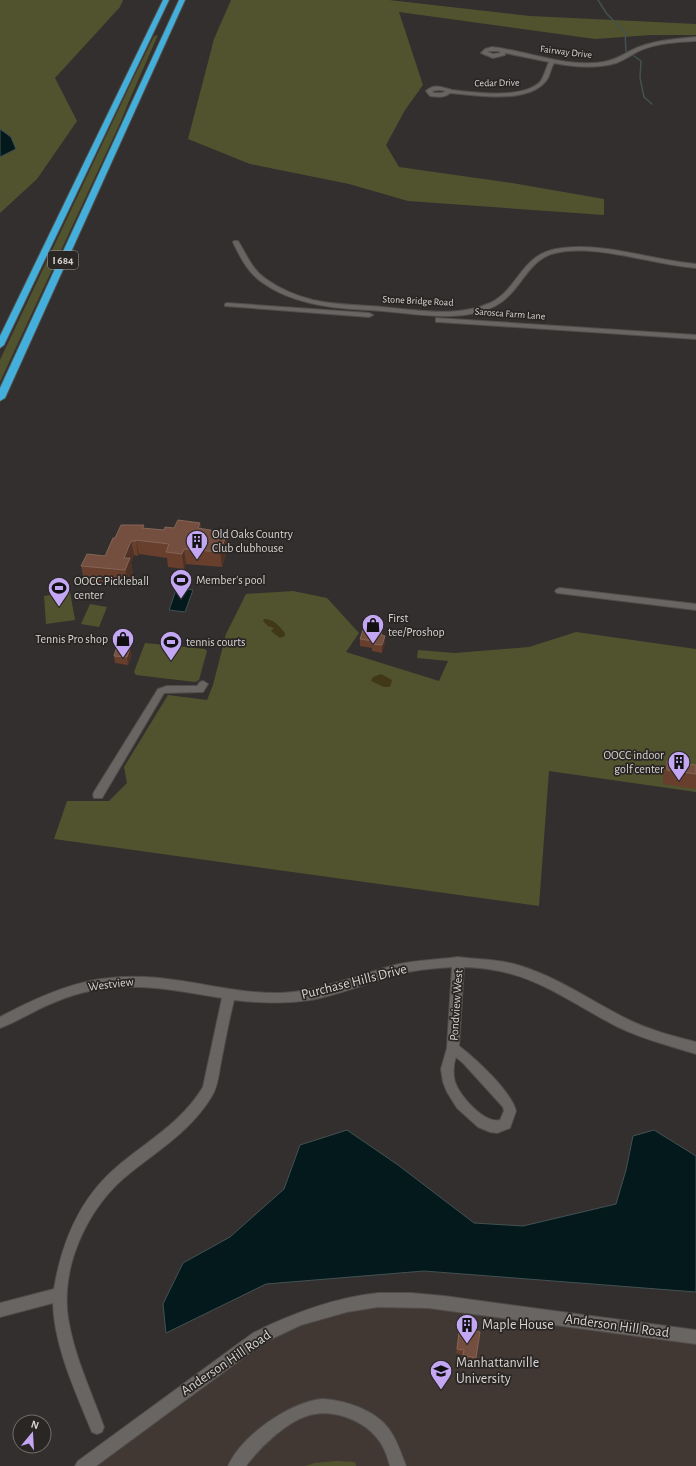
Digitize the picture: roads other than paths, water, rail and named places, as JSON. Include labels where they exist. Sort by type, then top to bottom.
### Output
[{"type":"highway","name":"I 684","points":[[0,344],[166,0]]},
{"type":"highway","name":"I 684","points":[[0,398],[182,0]]},
{"type":"street","name":"Fairway Drive","points":[[502,51],[579,64],[595,64],[613,62],[653,44],[696,38]]},
{"type":"street","name":"Cedar Drive","points":[[449,91],[504,94],[528,91],[542,83],[553,60]]},
{"type":"street","name":"Stone Bridge Road","points":[[236,242],[249,267],[262,280],[277,289],[302,299],[344,306],[452,314],[466,312],[494,303],[506,296],[516,284],[528,265],[540,257],[556,251],[582,249],[696,266]]},
{"type":"street","name":"Sarosca Farm Lane","points":[[227,305],[696,337]]},
{"type":"street","points":[[560,591],[696,607]]},
{"type":"street","points":[[98,795],[160,691],[167,689],[200,690],[203,684]]},
{"type":"street","name":"Purchase Hills Drive","points":[[229,993],[266,998],[300,996],[348,985],[383,973],[416,966],[458,962],[482,963],[504,966],[547,980],[624,1023],[696,1048]]},
{"type":"street","name":"Pondview West","points":[[453,1048],[468,1060],[508,1104],[510,1111],[506,1124],[498,1127],[484,1124],[465,1107],[449,1083],[447,1074],[447,1060],[453,1048],[454,1018],[459,982],[458,962]]},
{"type":"street","name":"Westview","points":[[0,1023],[39,1003],[61,994],[86,986],[111,982],[142,981],[229,993]]},
{"type":"street","points":[[97,1427],[66,1338],[61,1316],[60,1295],[64,1271],[73,1241],[79,1226],[91,1205],[120,1173],[190,1118],[203,1100],[209,1089],[229,993]]},
{"type":"street","points":[[0,1310],[39,1298],[60,1295]]},
{"type":"street","name":"Anderson Hill Road","points":[[83,1466],[258,1338],[284,1324],[347,1305],[377,1300],[447,1303],[696,1337]]},
{"type":"street","points":[[236,1466],[268,1431],[289,1416],[306,1409],[322,1406],[347,1410],[371,1421],[384,1434],[393,1450],[398,1466]]},
{"type":"waterway","points":[[598,0],[607,14],[625,32],[626,52]]},
{"type":"waterway","points":[[634,56],[641,61],[640,78],[644,97],[652,104]]},
{"type":"place","name":"Old Oaks Country Club clubhouse","points":[[197,560]]},
{"type":"place","name":"Member's pool","points":[[181,600]]},
{"type":"place","name":"OOCC Pickleball center","points":[[59,608]]},
{"type":"place","name":"First tee/Proshop","points":[[373,644]]},
{"type":"place","name":"Tennis Pro shop","points":[[123,658]]},
{"type":"place","name":"tennis courts","points":[[171,662]]},
{"type":"place","name":"OOCC indoor golf center","points":[[679,782]]},
{"type":"place","name":"Maple House","points":[[467,1344]]},
{"type":"place","name":"Manhattanville University","points":[[441,1390]]}]
